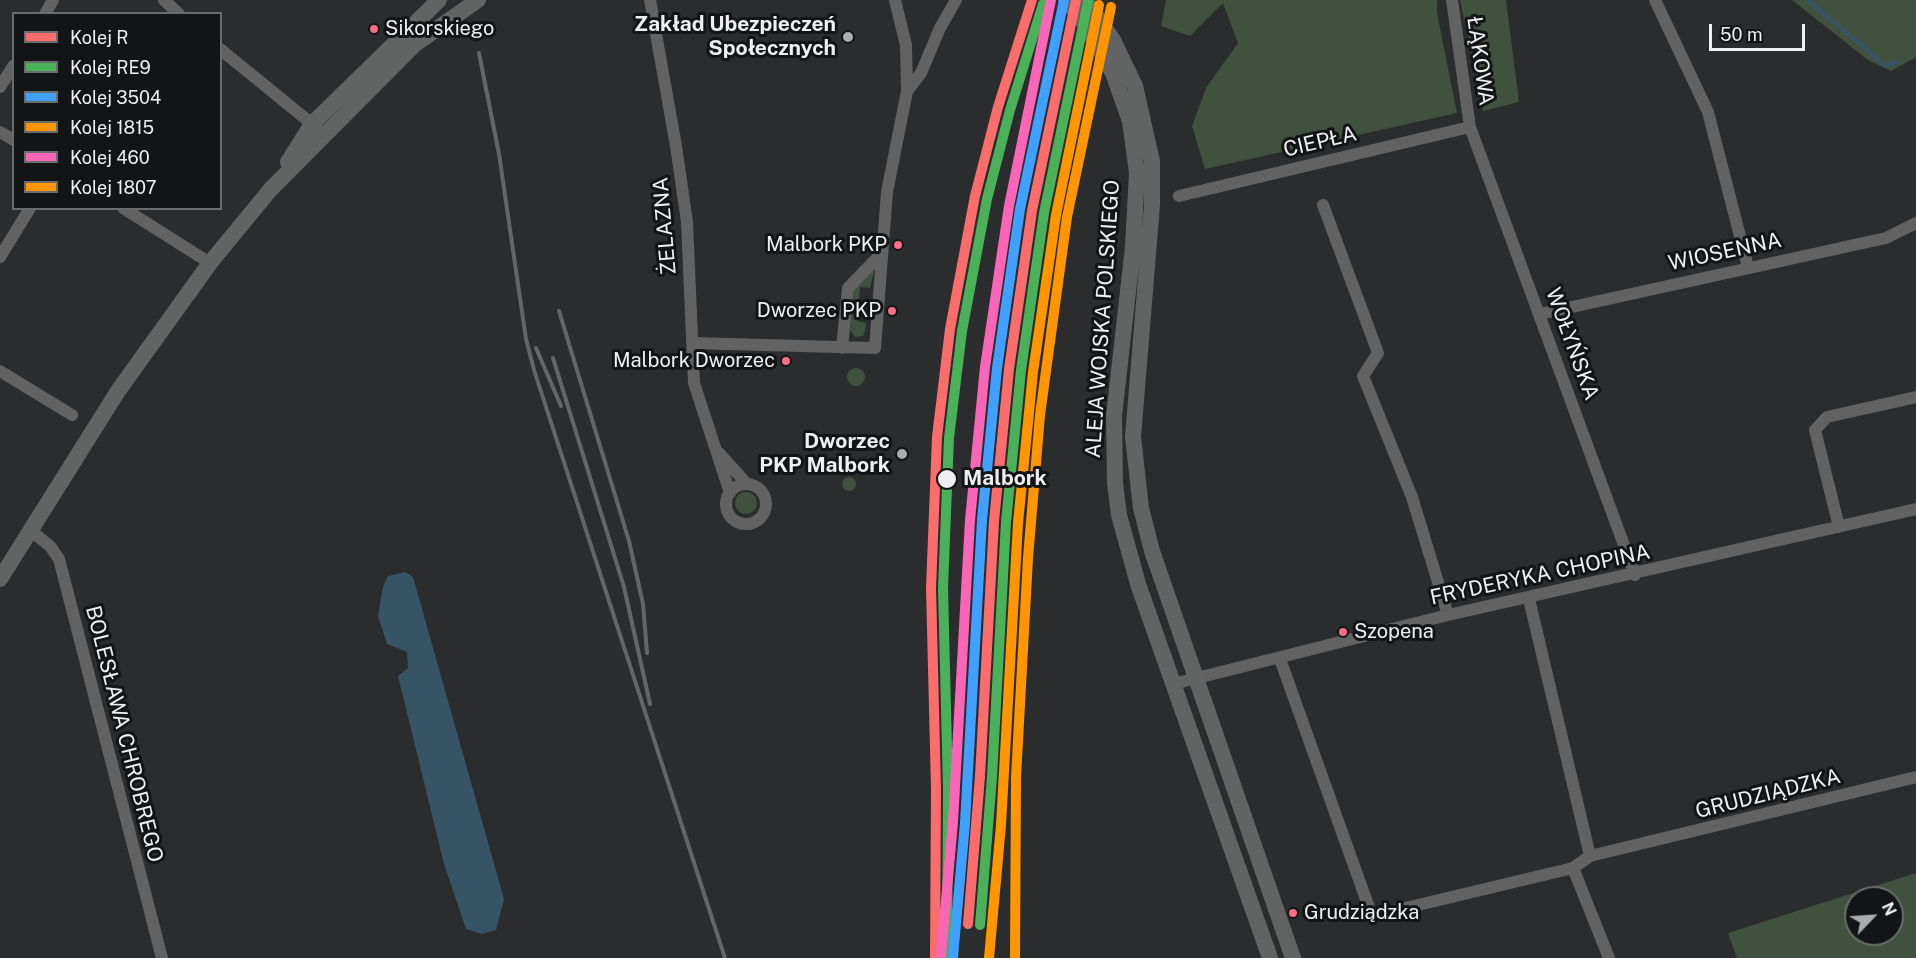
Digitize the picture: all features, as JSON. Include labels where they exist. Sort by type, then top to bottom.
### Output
[{"type":"main road","points":[[3,567],[30,530],[118,391],[210,263],[318,129],[439,0]]},
{"type":"main road","points":[[318,129],[414,45],[478,0]]},
{"type":"main road","name":"ALEJA WOJSKA POLSKIEGO","points":[[1066,0],[1107,61],[1130,121],[1137,192],[1116,394],[1115,483],[1128,551],[1270,958]]},
{"type":"main road","name":"ALEJA WOJSKA POLSKIEGO","points":[[1085,0],[1113,40],[1135,86],[1148,138],[1153,184],[1135,409],[1136,476],[1152,551],[1293,958]]},
{"type":"street","points":[[164,0],[177,12]]},
{"type":"street","name":"ŻELAZNA","points":[[650,0],[687,222],[694,383],[729,493],[727,502],[730,515],[741,522],[755,521],[764,513],[766,501],[758,488],[747,484],[715,447]]},
{"type":"street","points":[[692,344],[875,348],[887,192],[907,91],[906,45],[895,0]]},
{"type":"street","points":[[907,91],[921,73],[940,28],[956,0]]},
{"type":"street","name":"ŁĄKOWA","points":[[1452,0],[1470,128]]},
{"type":"street","points":[[1655,0],[1708,112],[1748,267]]},
{"type":"street","points":[[222,51],[318,129]]},
{"type":"street","points":[[0,87],[12,68]]},
{"type":"street","name":"CIEPŁA","points":[[1179,196],[1470,128]]},
{"type":"street","name":"WOŁYŃSKA","points":[[1470,128],[1635,575]]},
{"type":"street","points":[[1323,205],[1378,353],[1363,376],[1412,497],[1448,615]]},
{"type":"street","points":[[0,257],[29,210]]},
{"type":"street","points":[[126,210],[210,263]]},
{"type":"street","name":"WIOSENNA","points":[[1540,314],[1886,238],[1916,223]]},
{"type":"street","points":[[842,348],[849,288],[881,254]]},
{"type":"street","points":[[0,371],[72,415]]},
{"type":"street","points":[[1839,527],[1815,430],[1827,417],[1916,397]]},
{"type":"street","points":[[729,493],[737,486],[747,484]]},
{"type":"street","name":"FRYDERYKA CHOPINA","points":[[1173,684],[1448,615],[1635,575],[1916,509]]},
{"type":"street","name":"BOLESŁAWA CHROBREGO","points":[[30,530],[50,546],[59,560],[162,958]]},
{"type":"street","points":[[1530,598],[1590,856]]},
{"type":"street","name":"GRUDZIĄDZKA","points":[[1280,658],[1372,916],[1573,868],[1590,856],[1916,777]]},
{"type":"street","points":[[1573,868],[1609,958]]},
{"type":"green space","points":[[1166,0],[1437,0],[1437,13],[1457,113],[1205,169],[1192,126],[1206,88],[1238,43],[1223,3],[1190,36],[1161,26]]},
{"type":"green space","points":[[1460,0],[1506,0],[1519,102],[1483,111]]},
{"type":"green space","points":[[1792,0],[1916,0],[1916,57],[1891,71],[1868,60]]},
{"type":"green space","points":[[875,268],[870,288],[860,287],[857,321],[866,323],[863,336],[855,337],[850,330],[854,290]]},
{"type":"green space","points":[[856,368],[862,371],[865,377],[862,383],[856,386],[850,383],[847,377],[850,371]]},
{"type":"green space","points":[[849,477],[854,479],[856,484],[854,489],[849,491],[844,489],[842,484],[844,479]]},
{"type":"green space","points":[[746,492],[754,495],[757,503],[754,511],[746,514],[738,511],[735,503],[738,495]]},
{"type":"green space","points":[[1916,873],[1916,958],[1737,958],[1728,933],[1844,896],[1844,946],[1904,946],[1904,886],[1875,886]]},
{"type":"water","points":[[405,572],[413,577],[504,899],[496,930],[482,934],[466,929],[444,864],[398,676],[408,668],[407,652],[387,644],[378,616],[383,587],[388,576]]},
{"type":"waterway","points":[[1808,0],[1886,66],[1897,62]]},
{"type":"railway","points":[[479,53],[499,154],[526,339],[534,370],[725,958]]},
{"type":"railway","points":[[559,311],[629,541],[643,604],[647,653]]},
{"type":"railway","points":[[536,348],[561,406]]},
{"type":"railway","points":[[553,358],[624,587],[650,704]]},
{"type":"rail line","name":"R","points":[[935,958],[936,789],[931,588],[937,437],[950,329],[975,196],[998,107],[1032,0]]},
{"type":"rail line","name":"460","points":[[941,956],[953,822],[970,520],[985,367],[1009,206],[1051,0]]},
{"type":"rail line","name":"3504","points":[[953,957],[965,823],[982,520],[997,368],[1020,209],[1064,0]]},
{"type":"rail line","name":"R","points":[[968,924],[980,776],[994,521],[1009,369],[1032,211],[1076,0]]},
{"type":"rail line","name":"RE9","points":[[980,925],[992,777],[1006,522],[1021,370],[1044,213],[1088,2]]},
{"type":"rail line","name":"RE9","points":[[947,958],[948,789],[943,588],[949,438],[962,331],[987,199],[1010,110],[1043,4]]},
{"type":"rail line","name":"1815","points":[[989,958],[1001,825],[1018,523],[1033,372],[1056,215],[1099,5]]},
{"type":"rail line","name":"1807","points":[[1015,958],[1016,777],[1028,558],[1040,415],[1067,217],[1111,7]]},
{"type":"place","name":"Sikorskiego","points":[[374,29]]},
{"type":"place","name":"Zakład Ubezpieczeń Społecznych","points":[[848,37]]},
{"type":"place","name":"Malbork PKP","points":[[898,245]]},
{"type":"place","name":"Dworzec PKP","points":[[892,311]]},
{"type":"place","name":"Malbork Dworzec","points":[[786,361]]},
{"type":"place","name":"Dworzec PKP Malbork","points":[[902,454]]},
{"type":"place","name":"Malbork","points":[[947,479]]},
{"type":"place","name":"Szopena","points":[[1343,632]]},
{"type":"place","name":"Grudziądzka","points":[[1293,913]]}]
